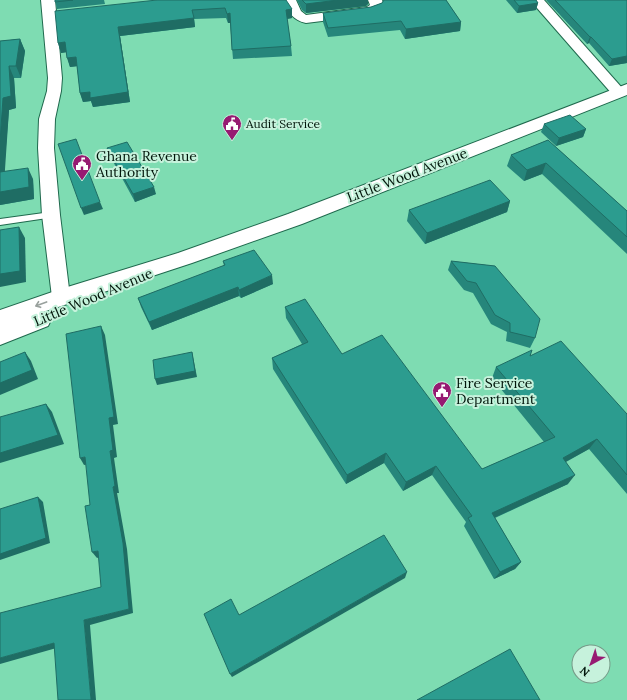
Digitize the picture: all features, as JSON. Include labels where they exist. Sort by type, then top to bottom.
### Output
[{"type":"street","points":[[48,0],[58,15],[54,92],[47,119],[46,148],[51,215],[61,297]]},
{"type":"street","points":[[289,0],[296,16],[306,19],[370,11],[376,8],[377,5],[375,0]]},
{"type":"street","points":[[537,0],[623,91]]},
{"type":"street","name":"Little Wood Avenue","points":[[0,319],[61,297],[185,258],[295,219],[623,91]]},
{"type":"street","name":"Little Wood Avenue","points":[[0,336],[185,258]]},
{"type":"lane","points":[[0,222],[51,215]]},
{"type":"building","points":[[55,0],[73,0],[55,2]]},
{"type":"building","points":[[157,0],[286,0],[292,9],[286,10],[291,46],[232,50],[230,13],[227,14],[225,8],[192,10],[194,18],[118,27],[128,92],[90,98],[90,92],[80,93],[76,57],[67,58],[65,42],[58,43],[55,11]]},
{"type":"building","points":[[302,0],[338,0],[306,4]]},
{"type":"building","points":[[384,0],[446,0],[461,22],[406,29],[401,21],[328,28],[323,13],[371,7],[382,3]]},
{"type":"building","points":[[514,0],[536,0],[538,3],[519,6]]},
{"type":"building","points":[[555,0],[627,0],[627,56],[612,59]]},
{"type":"building","points":[[20,39],[16,66],[9,66],[11,96],[3,98],[0,142],[0,41]]},
{"type":"building","points":[[570,115],[586,129],[559,138],[544,124]]},
{"type":"building","name":"Ghana Revenue Authority","points":[[76,139],[100,202],[81,208],[58,144]]},
{"type":"building","points":[[548,140],[627,211],[627,237],[546,163],[527,170],[511,155]]},
{"type":"building","points":[[127,142],[154,187],[133,194],[107,148]]},
{"type":"building","points":[[28,168],[29,187],[0,192],[0,172]]},
{"type":"building","points":[[490,180],[510,201],[427,233],[409,210]]},
{"type":"building","points":[[19,227],[20,271],[0,274],[0,230]]},
{"type":"building","points":[[254,250],[272,275],[239,290],[238,287],[149,322],[138,298],[225,265],[223,261]]},
{"type":"building","points":[[451,261],[495,266],[540,319],[535,338],[510,332],[510,323],[495,315],[476,283],[467,281]]},
{"type":"building","points":[[305,299],[342,354],[382,335],[482,469],[555,437],[496,367],[532,350],[530,356],[561,341],[627,414],[627,475],[597,439],[563,458],[575,475],[492,513],[521,562],[500,572],[468,518],[472,516],[436,466],[406,482],[386,453],[347,475],[272,358],[308,342],[285,307]]},
{"type":"building","points":[[101,326],[114,417],[109,418],[113,450],[110,451],[115,486],[113,487],[123,543],[129,609],[84,620],[91,700],[58,700],[54,643],[0,658],[0,613],[101,587],[98,551],[92,552],[85,506],[90,505],[85,457],[80,458],[66,334]]},
{"type":"building","points":[[25,352],[32,370],[0,383],[0,362]]},
{"type":"building","points":[[192,352],[195,371],[155,379],[153,360]]},
{"type":"building","points":[[46,404],[58,435],[0,453],[0,417]]},
{"type":"building","points":[[38,497],[46,538],[0,554],[0,509]]},
{"type":"building","points":[[384,535],[407,572],[230,674],[204,614],[231,599],[239,615]]},
{"type":"building","points":[[510,649],[540,700],[417,700]]},
{"type":"place","name":"Audit Service","points":[[232,141]]},
{"type":"place","name":"Ghana Revenue Authority","points":[[82,181]]},
{"type":"place","name":"Fire Service Department","points":[[442,408]]}]
